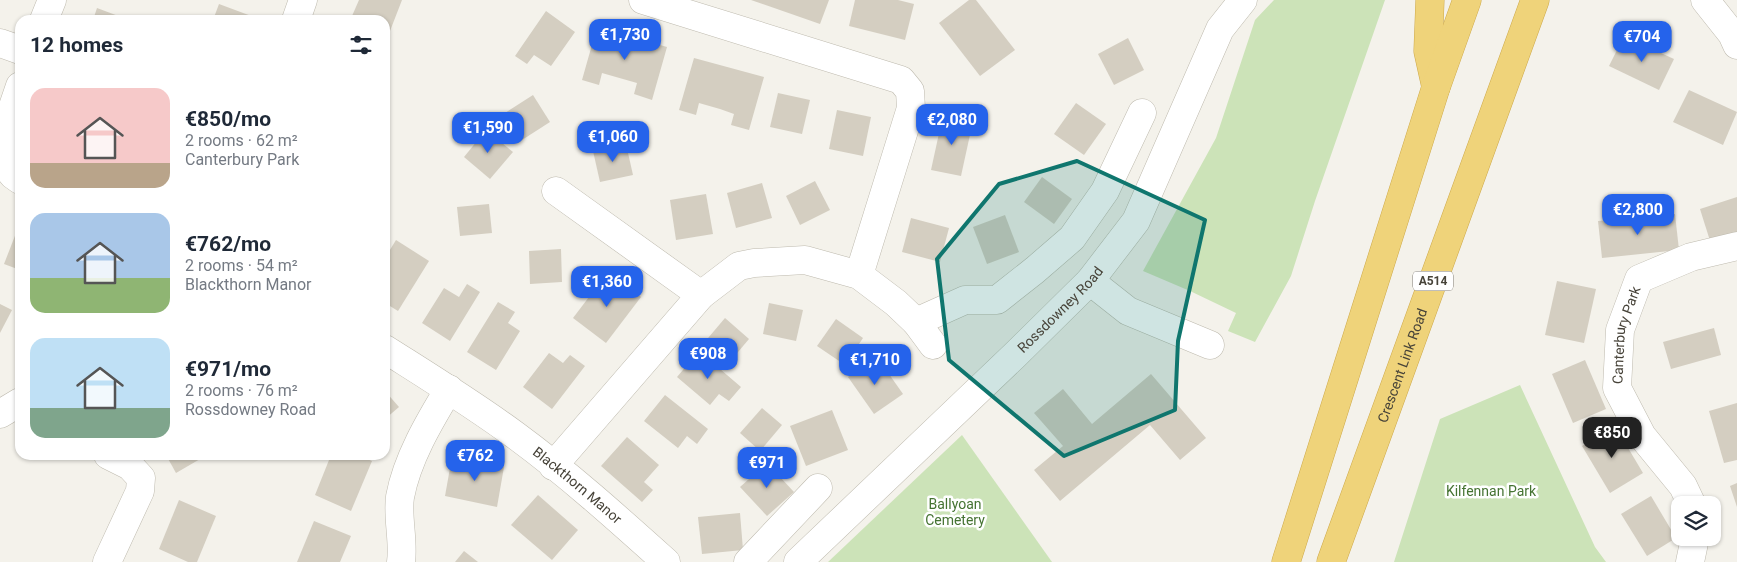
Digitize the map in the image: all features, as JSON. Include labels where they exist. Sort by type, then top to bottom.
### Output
[{"type":"highway","points":[[1430,0],[1428,51],[1436,87]]},
{"type":"highway","points":[[1286,562],[1436,87],[1467,0]]},
{"type":"highway","name":"Crescent Link Road","points":[[1331,562],[1535,0]]},
{"type":"street","points":[[46,15],[52,0]]},
{"type":"street","points":[[298,15],[303,0]]},
{"type":"street","points":[[643,0],[901,80],[910,91],[911,108],[859,275]]},
{"type":"street","name":"Rossdowney Road","points":[[798,562],[1016,355],[1090,281],[1136,221],[1220,29],[1243,0]]},
{"type":"street","points":[[1704,0],[1732,34],[1737,45]]},
{"type":"street","points":[[0,42],[15,48]]},
{"type":"street","points":[[15,101],[3,136],[1,160],[15,176]]},
{"type":"street","points":[[916,322],[965,300],[997,300],[1036,270],[1072,238],[1105,191],[1142,113]]},
{"type":"street","points":[[556,191],[701,295]]},
{"type":"street","name":"Canterbury Park","points":[[1688,496],[1683,486],[1642,436],[1617,388],[1620,330],[1639,279],[1691,256],[1737,246]]},
{"type":"street","points":[[553,466],[701,295],[739,266],[754,263],[805,260],[859,275],[896,303],[916,322],[933,345]]},
{"type":"street","points":[[1090,281],[1128,311],[1210,345]]},
{"type":"street","name":"Blackthorn Manor","points":[[390,352],[515,435],[591,495],[666,562]]},
{"type":"street","points":[[401,562],[400,498],[410,464],[426,426],[449,390]]},
{"type":"street","points":[[0,414],[15,405]]},
{"type":"street","points":[[107,562],[140,491],[141,478],[130,466],[118,460]]},
{"type":"street","points":[[748,562],[818,488]]},
{"type":"street","points":[[1690,562],[1693,546]]},
{"type":"highlighted area","points":[[1077,161],[1205,220],[1178,341],[1175,410],[1064,456],[949,360],[937,259],[999,184]]},
{"type":"green space","points":[[1274,0],[1385,0],[1291,276],[1255,342],[1228,331],[1236,313],[1143,271],[1216,138],[1255,20]]},
{"type":"green space","name":"Kilfennan Park","points":[[1520,385],[1595,547],[1606,562],[1394,562],[1440,419]]},
{"type":"green space","name":"Ballyoan Cemetery","points":[[962,435],[1052,562],[828,562]]},
{"type":"building","points":[[359,0],[402,0],[390,31],[390,15],[352,15]]},
{"type":"building","points":[[751,0],[829,0],[820,24]]},
{"type":"building","points":[[855,0],[898,0],[914,4],[905,40],[849,26]]},
{"type":"building","points":[[969,0],[976,0],[1015,50],[980,76],[939,23]]},
{"type":"building","points":[[219,4],[249,15],[215,15]]},
{"type":"building","points":[[97,8],[116,15],[95,15]]},
{"type":"building","points":[[546,11],[575,32],[551,66],[534,55],[527,64],[515,56]]},
{"type":"building","points":[[597,27],[667,47],[652,100],[634,94],[637,83],[602,73],[599,85],[582,80]]},
{"type":"building","points":[[1624,36],[1674,59],[1659,90],[1609,66]]},
{"type":"building","points":[[1128,38],[1144,70],[1114,85],[1098,54]]},
{"type":"building","points":[[694,58],[764,77],[749,130],[731,125],[734,114],[699,103],[696,115],[679,110]]},
{"type":"building","points":[[1689,90],[1737,112],[1723,145],[1673,122]]},
{"type":"building","points":[[778,93],[810,100],[802,134],[770,127]]},
{"type":"building","points":[[533,95],[550,122],[522,140],[505,113]]},
{"type":"building","points":[[1076,103],[1106,124],[1084,155],[1054,134]]},
{"type":"building","points":[[837,110],[871,117],[863,156],[829,149]]},
{"type":"building","points":[[943,115],[973,121],[961,176],[931,170]]},
{"type":"building","points":[[486,130],[513,152],[490,179],[464,157]]},
{"type":"building","points":[[626,144],[633,175],[600,182],[593,151]]},
{"type":"building","points":[[1042,177],[1072,199],[1054,224],[1024,202]]},
{"type":"building","points":[[815,181],[830,210],[800,225],[786,196]]},
{"type":"building","points":[[762,183],[772,218],[736,228],[727,193]]},
{"type":"building","points":[[706,194],[713,234],[676,240],[670,200]]},
{"type":"building","points":[[1737,197],[1737,236],[1711,244],[1700,209]]},
{"type":"building","points":[[489,204],[492,233],[460,236],[457,207]]},
{"type":"building","points":[[1675,214],[1679,250],[1602,258],[1598,221]]},
{"type":"building","points":[[1005,215],[1019,252],[987,264],[973,227]]},
{"type":"building","points":[[911,218],[949,228],[940,262],[902,252]]},
{"type":"building","points":[[15,236],[15,268],[4,264]]},
{"type":"building","points":[[396,240],[429,261],[398,311],[390,306],[390,250]]},
{"type":"building","points":[[561,249],[562,282],[530,284],[529,251]]},
{"type":"building","points":[[608,272],[641,297],[606,343],[573,318]]},
{"type":"building","points":[[1557,281],[1596,289],[1584,343],[1545,335]]},
{"type":"building","points":[[467,284],[480,292],[450,341],[422,323],[444,288],[459,297]]},
{"type":"building","points":[[498,302],[515,312],[508,323],[520,331],[496,370],[467,352]]},
{"type":"building","points":[[769,303],[803,310],[796,341],[763,334]]},
{"type":"building","points":[[0,304],[12,310],[0,333]]},
{"type":"building","points":[[725,318],[749,339],[727,365],[703,344]]},
{"type":"building","points":[[836,319],[863,338],[845,365],[817,346]]},
{"type":"building","points":[[1714,328],[1721,355],[1671,369],[1663,342]]},
{"type":"building","points":[[699,351],[741,387],[729,401],[719,394],[710,405],[677,377]]},
{"type":"building","points":[[549,353],[563,363],[570,355],[585,366],[552,409],[523,387]]},
{"type":"building","points":[[877,357],[903,394],[874,414],[848,377]]},
{"type":"building","points":[[1585,360],[1606,409],[1573,423],[1552,374]]},
{"type":"building","points":[[1151,374],[1206,438],[1180,460],[1150,425],[1060,501],[1034,470],[1063,446],[1034,413],[1063,389],[1092,424]]},
{"type":"building","points":[[665,395],[708,429],[697,444],[687,436],[678,448],[644,421]]},
{"type":"building","points":[[390,397],[399,407],[390,415]]},
{"type":"building","points":[[1737,403],[1737,460],[1724,463],[1709,411]]},
{"type":"building","points":[[762,408],[782,425],[760,451],[740,433]]},
{"type":"building","points":[[832,410],[848,450],[806,466],[790,426]]},
{"type":"building","points":[[1615,426],[1643,473],[1610,493],[1582,446]]},
{"type":"building","points":[[627,437],[659,465],[644,482],[653,490],[642,502],[601,466]]},
{"type":"building","points":[[452,457],[504,467],[497,507],[445,496]]},
{"type":"building","points":[[169,460],[198,460],[176,473]]},
{"type":"building","points":[[329,460],[372,461],[351,511],[315,495]]},
{"type":"building","points":[[767,463],[794,492],[767,516],[740,487]]},
{"type":"building","points":[[1737,483],[1737,507],[1730,486]]},
{"type":"building","points":[[538,495],[578,530],[552,560],[511,525]]},
{"type":"building","points":[[1651,496],[1671,530],[1671,541],[1647,556],[1621,514]]},
{"type":"building","points":[[179,500],[216,516],[197,562],[188,562],[159,549]]},
{"type":"building","points":[[740,513],[743,550],[702,554],[698,517]]},
{"type":"building","points":[[314,521],[351,536],[340,562],[297,562]]},
{"type":"building","points":[[464,551],[478,562],[455,562]]}]
